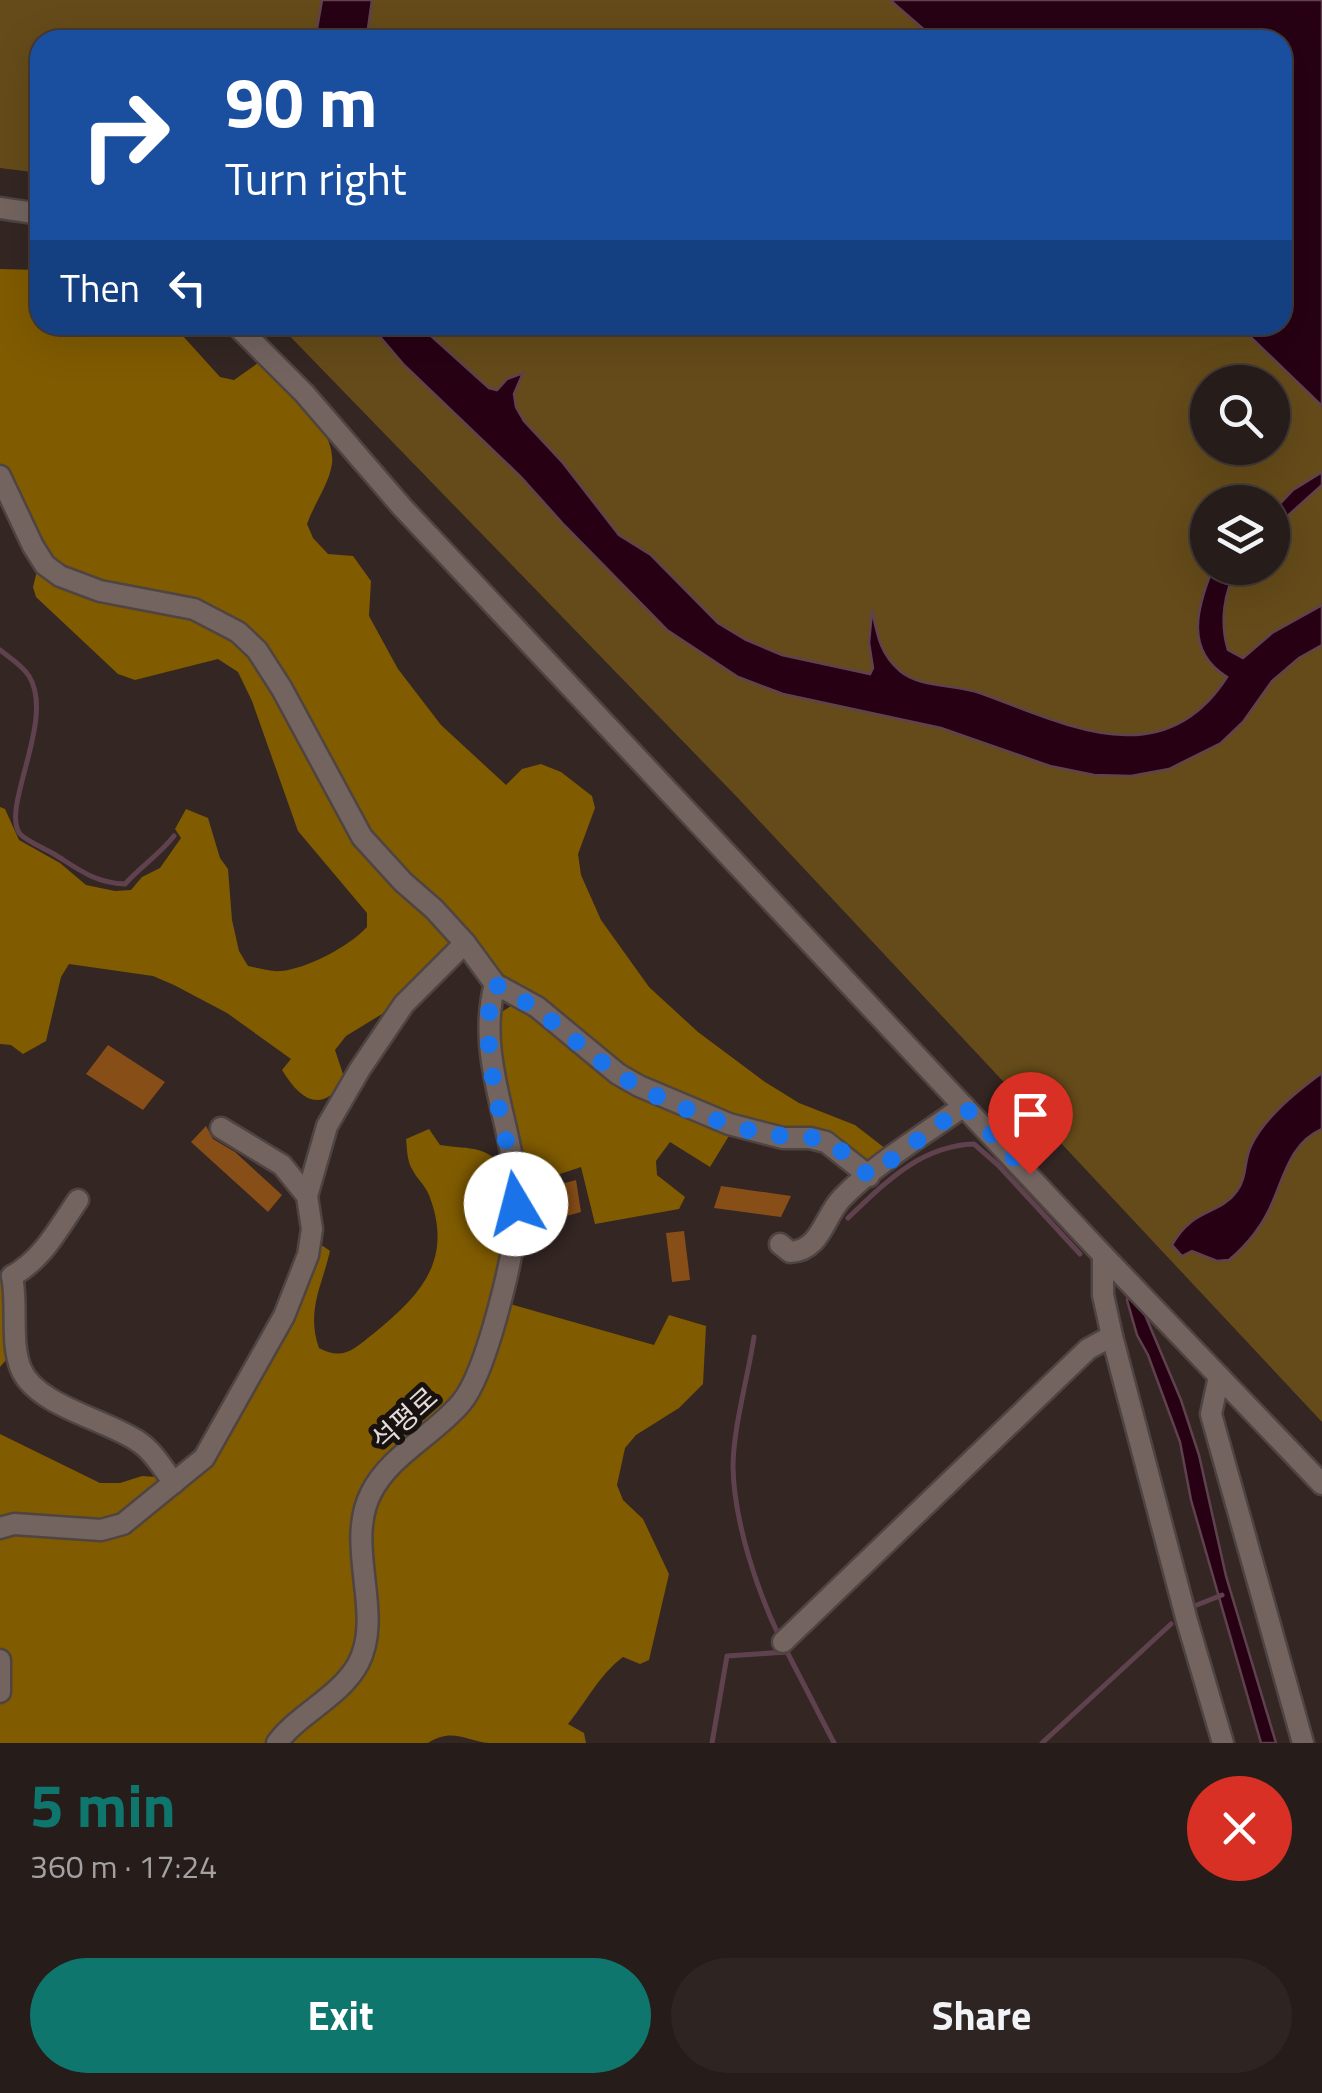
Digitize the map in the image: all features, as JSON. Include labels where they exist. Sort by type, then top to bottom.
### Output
[{"type":"street","points":[[0,208],[30,212]]},
{"type":"street","points":[[246,335],[1102,1255],[1322,1484]]},
{"type":"street","points":[[0,476],[33,546],[45,565],[60,576],[100,591],[194,608],[238,632],[257,650],[362,837],[465,943],[494,984],[537,1007],[618,1074],[639,1086],[729,1124],[783,1138],[826,1142],[869,1176]]},
{"type":"street","points":[[0,1528],[14,1524],[113,1529],[204,1458],[284,1316],[308,1256],[312,1229],[307,1196],[327,1126],[404,1004],[465,943]]},
{"type":"street","name":"석평로","points":[[277,1743],[357,1667],[364,1649],[366,1605],[360,1551],[364,1509],[386,1471],[464,1401],[492,1332],[507,1272],[516,1204],[489,1057],[487,1031],[494,984]]},
{"type":"street","points":[[780,1244],[790,1252],[801,1252],[812,1244],[838,1202],[964,1106]]},
{"type":"street","points":[[220,1128],[282,1165],[307,1196]]},
{"type":"street","points":[[78,1200],[42,1254],[30,1266],[6,1274],[18,1353],[26,1378],[52,1398],[143,1444],[174,1483]]},
{"type":"street","points":[[1102,1255],[1103,1295],[1112,1336],[1223,1743]]},
{"type":"street","points":[[783,1642],[1088,1350],[1112,1336]]},
{"type":"street","points":[[1219,1376],[1211,1414],[1302,1743]]},
{"type":"street","points":[[0,1660],[0,1692]]},
{"type":"shaded area","points":[[0,0],[890,0],[924,30],[30,30],[30,172],[0,168]]},
{"type":"shaded area","points":[[322,0],[372,0],[368,30],[317,30]]},
{"type":"shaded area","points":[[890,0],[1322,0],[1322,406],[1290,375],[1290,365],[1279,365],[1248,335],[1292,335],[1292,30],[924,30]]},
{"type":"shaded area","points":[[0,269],[30,270],[30,335],[182,335],[220,377],[234,380],[258,363],[307,408],[331,450],[330,472],[307,524],[313,538],[328,554],[353,556],[371,581],[369,616],[398,669],[441,725],[506,785],[522,769],[541,764],[561,772],[592,796],[595,808],[578,854],[581,875],[601,920],[649,987],[698,1032],[765,1082],[799,1103],[855,1125],[886,1149],[873,1163],[791,1131],[738,1121],[710,1167],[670,1142],[656,1161],[657,1175],[685,1197],[679,1209],[595,1224],[581,1167],[521,1187],[495,1055],[500,1013],[511,1006],[524,1008],[453,942],[382,1014],[346,1036],[335,1050],[345,1080],[320,1100],[304,1096],[289,1081],[282,1070],[291,1059],[227,1013],[153,976],[69,964],[61,977],[46,1041],[23,1054],[11,1045],[0,1044],[0,807],[5,809],[19,840],[60,863],[86,885],[115,891],[131,890],[142,877],[160,868],[181,838],[175,829],[186,809],[208,818],[220,858],[228,869],[232,920],[239,951],[248,966],[281,971],[315,961],[339,949],[367,927],[367,913],[298,831],[238,672],[218,659],[135,680],[118,674],[36,597],[33,587],[42,550],[0,464]]},
{"type":"shaded area","points":[[289,335],[1248,335],[1279,365],[1190,365],[1190,465],[1290,465],[1290,375],[1322,406],[1322,1422],[736,796]]},
{"type":"shaded area","points":[[378,335],[430,335],[489,388],[497,390],[507,379],[523,373],[514,394],[524,421],[563,463],[619,535],[651,555],[718,623],[782,655],[870,674],[872,610],[884,651],[908,676],[980,693],[1079,728],[1143,734],[1174,726],[1202,708],[1227,677],[1213,666],[1199,641],[1199,613],[1207,585],[1230,585],[1224,630],[1228,650],[1243,658],[1272,633],[1322,605],[1322,645],[1272,681],[1243,722],[1221,743],[1169,769],[1131,776],[1094,775],[1050,766],[941,728],[783,694],[738,677],[667,630],[521,477],[404,365]]},
{"type":"shaded area","points":[[1322,472],[1322,485],[1290,514],[1293,490]]},
{"type":"shaded area","points":[[1322,1073],[1322,1129],[1296,1151],[1255,1233],[1229,1260],[1217,1261],[1192,1251],[1182,1256],[1172,1245],[1180,1233],[1230,1199],[1242,1180],[1251,1146],[1264,1125]]},
{"type":"shaded area","points":[[429,1129],[440,1145],[486,1153],[508,1173],[510,1304],[654,1345],[669,1315],[706,1326],[703,1384],[679,1408],[636,1435],[625,1448],[617,1485],[623,1500],[643,1519],[669,1574],[649,1660],[640,1664],[623,1657],[600,1680],[568,1724],[584,1733],[586,1743],[489,1743],[452,1735],[428,1743],[0,1743],[0,1434],[100,1483],[120,1483],[142,1476],[188,1479],[313,1251],[323,1246],[330,1251],[314,1322],[319,1348],[327,1352],[342,1353],[354,1348],[406,1305],[418,1290],[435,1257],[438,1239],[429,1195],[410,1166],[406,1139]]},
{"type":"shaded area","points":[[0,1277],[4,1279],[12,1353],[0,1367]]},
{"type":"shaded area","points":[[1129,1295],[1143,1310],[1181,1400],[1199,1455],[1226,1576],[1276,1743],[1261,1743],[1191,1500],[1180,1442],[1137,1335]]},
{"type":"building","points":[[108,1045],[165,1082],[143,1110],[86,1074]]},
{"type":"building","points":[[206,1126],[213,1139],[235,1152],[282,1195],[268,1212],[191,1142]]},
{"type":"building","points":[[576,1180],[581,1212],[555,1219],[550,1187]]},
{"type":"building","points":[[721,1186],[791,1196],[781,1217],[714,1208]]},
{"type":"building","points":[[684,1231],[690,1280],[672,1282],[666,1233]]},
{"type":"waterway","points":[[0,650],[26,672],[36,694],[33,738],[17,804],[20,834],[87,874],[125,884],[174,836]]},
{"type":"waterway","points":[[848,1218],[890,1179],[920,1159],[937,1151],[974,1144],[1080,1254]]},
{"type":"waterway","points":[[754,1337],[735,1436],[734,1488],[748,1555],[780,1638]]},
{"type":"waterway","points":[[1197,1605],[1222,1595]]},
{"type":"waterway","points":[[1042,1743],[1171,1624]]},
{"type":"waterway","points":[[785,1648],[834,1743]]},
{"type":"waterway","points":[[712,1743],[727,1656],[786,1652]]},
{"type":"route","points":[[516,1204],[489,1057],[487,1031],[494,984],[537,1007],[618,1074],[639,1086],[729,1124],[783,1138],[826,1142],[869,1176],[964,1106],[1030,1174]]}]
